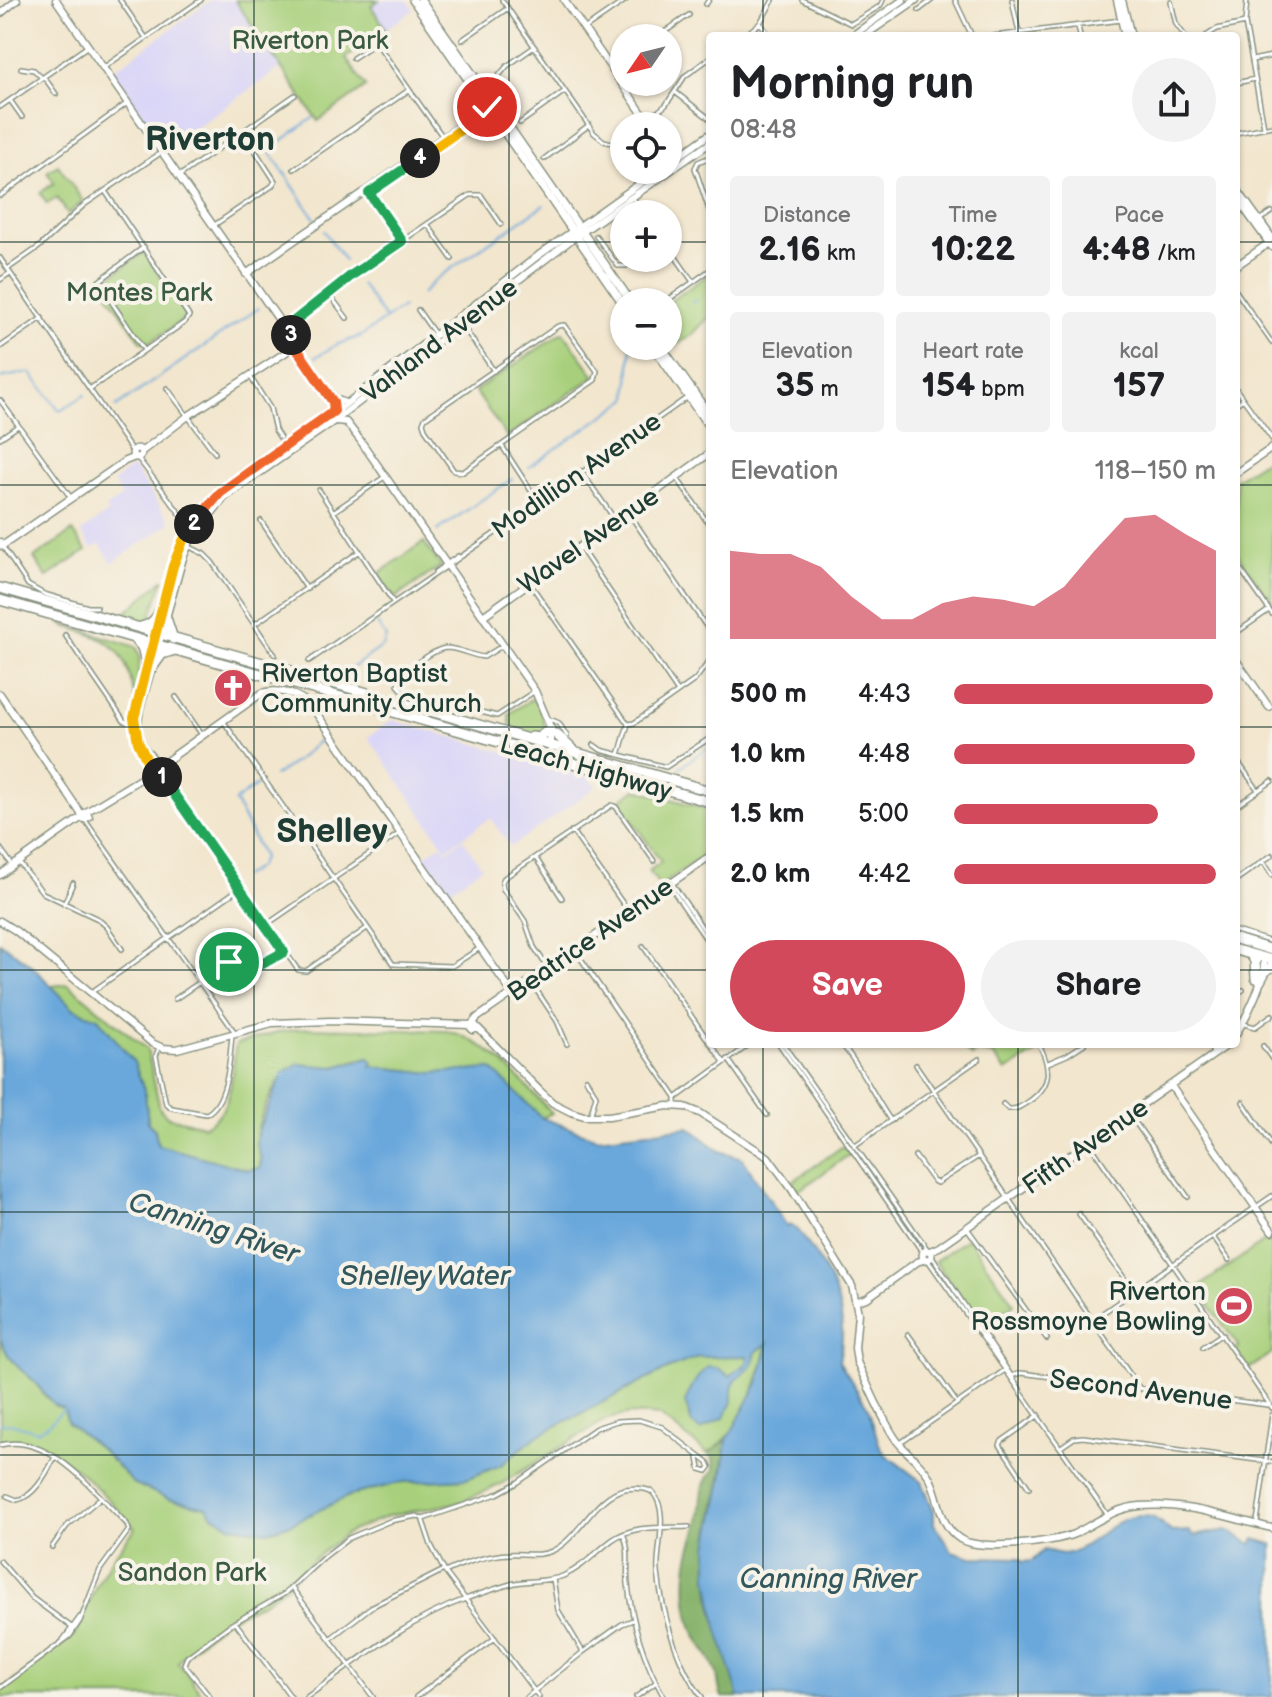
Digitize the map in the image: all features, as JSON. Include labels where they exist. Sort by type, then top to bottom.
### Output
[{"type":"highway","points":[[168,584],[156,620],[136,633],[150,666],[162,654],[175,650]]},
{"type":"highway","name":"Leach Highway","points":[[0,588],[136,633]]},
{"type":"highway","name":"Leach Highway","points":[[0,600],[158,639],[173,639],[516,736],[553,752],[576,753],[706,790]]},
{"type":"highway","points":[[166,618],[173,639]]},
{"type":"highway","name":"Leach Highway","points":[[158,639],[175,650],[553,752],[706,801]]},
{"type":"highway","points":[[516,736],[538,738],[556,730],[576,753]]},
{"type":"highway","points":[[1240,940],[1270,955]]},
{"type":"highway","points":[[1240,951],[1270,955]]},
{"type":"highway","points":[[1251,955],[1258,980]]},
{"type":"highway","points":[[1258,980],[1272,967]]},
{"type":"main road","points":[[413,0],[424,5],[613,288]]},
{"type":"main road","points":[[577,231],[620,288]]},
{"type":"main road","points":[[663,360],[706,422]]},
{"type":"main road","points":[[671,360],[706,410]]},
{"type":"street","points":[[0,14],[17,0]]},
{"type":"street","points":[[56,0],[334,399],[349,405]]},
{"type":"street","points":[[120,0],[146,38]]},
{"type":"street","points":[[103,68],[201,0]]},
{"type":"street","points":[[502,0],[589,125],[604,141],[610,142]]},
{"type":"street","points":[[564,0],[610,68]]},
{"type":"street","points":[[584,29],[626,0]]},
{"type":"street","points":[[749,32],[760,23],[773,0]]},
{"type":"street","points":[[802,0],[851,24],[880,6],[883,0]]},
{"type":"street","points":[[858,32],[903,0]]},
{"type":"street","points":[[870,32],[916,0]]},
{"type":"street","points":[[919,10],[932,0]]},
{"type":"street","points":[[955,0],[970,32]]},
{"type":"street","points":[[1012,0],[1019,32]]},
{"type":"street","points":[[1119,0],[1127,32]]},
{"type":"street","points":[[1247,0],[1245,23],[1264,127]]},
{"type":"street","points":[[1171,2],[1176,24],[1182,32]]},
{"type":"street","points":[[462,40],[508,8]]},
{"type":"street","points":[[676,24],[689,15]]},
{"type":"street","points":[[1027,32],[1122,19]]},
{"type":"street","points":[[760,23],[767,32]]},
{"type":"street","points":[[1212,32],[1245,23]]},
{"type":"street","points":[[1078,26],[1079,32]]},
{"type":"street","points":[[353,58],[376,45],[444,139]]},
{"type":"street","points":[[0,107],[88,46]]},
{"type":"street","points":[[492,84],[507,66],[534,47]]},
{"type":"street","points":[[1252,60],[1272,56]]},
{"type":"street","points":[[682,81],[706,61]]},
{"type":"street","points":[[21,68],[29,68],[43,77],[56,94]]},
{"type":"street","points":[[1240,82],[1255,79]]},
{"type":"street","points":[[294,169],[409,90]]},
{"type":"street","points":[[520,123],[565,91]]},
{"type":"street","points":[[179,176],[295,95]]},
{"type":"street","points":[[659,112],[672,96]]},
{"type":"street","points":[[680,96],[706,116]]},
{"type":"street","points":[[10,100],[22,117]]},
{"type":"street","points":[[0,196],[129,105]]},
{"type":"street","points":[[247,275],[491,106]]},
{"type":"street","points":[[544,159],[589,125]]},
{"type":"street","points":[[1240,132],[1272,126]]},
{"type":"street","points":[[213,226],[275,181],[242,131]]},
{"type":"street","name":"Vahland Avenue","points":[[682,151],[706,136]]},
{"type":"street","name":"Vahland Avenue","points":[[682,157],[692,156],[706,146]]},
{"type":"street","points":[[0,280],[84,205],[162,152]]},
{"type":"street","points":[[682,157],[692,156]]},
{"type":"street","points":[[706,159],[698,162],[695,168],[706,201]]},
{"type":"street","name":"Vahland Avenue","points":[[158,639],[188,546],[225,497],[316,434],[340,410],[640,184]]},
{"type":"street","name":"Vahland Avenue","points":[[577,231],[632,197],[645,184]]},
{"type":"street","points":[[91,388],[185,322],[189,316],[105,191]]},
{"type":"street","points":[[368,192],[402,241]]},
{"type":"street","points":[[1240,194],[1271,242]]},
{"type":"street","points":[[285,330],[352,275],[470,195],[481,195],[501,224]]},
{"type":"street","points":[[1240,202],[1271,242]]},
{"type":"street","points":[[1259,220],[1272,212]]},
{"type":"street","points":[[428,225],[452,259]]},
{"type":"street","points":[[596,236],[610,255]]},
{"type":"street","points":[[1240,263],[1271,242]]},
{"type":"street","points":[[144,247],[98,282],[144,350]]},
{"type":"street","points":[[0,258],[191,528]]},
{"type":"street","points":[[682,266],[693,282]]},
{"type":"street","points":[[682,290],[706,273]]},
{"type":"street","points":[[329,294],[347,318]]},
{"type":"street","points":[[1240,297],[1272,343]]},
{"type":"street","points":[[418,310],[435,334]]},
{"type":"street","points":[[0,347],[42,318]]},
{"type":"street","points":[[458,320],[494,371]]},
{"type":"street","name":"Vahland Avenue","points":[[412,356],[435,334],[458,320]]},
{"type":"street","points":[[564,325],[598,376],[458,473],[423,423],[425,418],[494,371],[558,326],[564,325]]},
{"type":"street","points":[[97,607],[88,607],[28,585],[1,545],[295,344]]},
{"type":"street","points":[[295,344],[536,690],[556,730],[553,752]]},
{"type":"street","points":[[249,375],[270,408],[280,438]]},
{"type":"street","points":[[167,388],[215,453]]},
{"type":"street","points":[[1240,395],[1272,439]]},
{"type":"street","name":"Modillion Avenue","points":[[309,661],[688,397]]},
{"type":"street","points":[[0,400],[71,498]]},
{"type":"street","points":[[340,410],[332,418],[346,422],[386,475]]},
{"type":"street","name":"Vahland Avenue","points":[[158,639],[168,584],[179,549],[191,528],[220,493],[287,445],[332,418]]},
{"type":"street","points":[[0,438],[18,426]]},
{"type":"street","points":[[287,445],[285,451],[316,434]]},
{"type":"street","points":[[501,445],[539,503]]},
{"type":"street","points":[[1240,470],[1272,448]]},
{"type":"street","name":"Wavel Avenue","points":[[483,613],[706,458]]},
{"type":"street","points":[[581,471],[616,521]]},
{"type":"street","points":[[333,512],[386,475]]},
{"type":"street","points":[[679,477],[706,520]]},
{"type":"street","points":[[319,490],[393,602]]},
{"type":"street","points":[[628,512],[706,626]]},
{"type":"street","points":[[261,521],[307,589]]},
{"type":"street","points":[[188,546],[207,556],[275,655]]},
{"type":"street","points":[[579,546],[678,692]]},
{"type":"street","points":[[254,624],[360,551]]},
{"type":"street","points":[[1240,569],[1271,612],[1240,631]]},
{"type":"street","points":[[529,582],[628,724]]},
{"type":"street","points":[[65,635],[124,721],[135,725]]},
{"type":"street","points":[[158,639],[135,725],[138,742],[284,952],[301,972],[306,971],[367,928]]},
{"type":"street","points":[[504,644],[484,657],[452,648],[439,649],[401,675],[398,685],[405,693],[497,716],[536,690]]},
{"type":"street","points":[[628,724],[634,723],[697,679],[706,666]]},
{"type":"street","points":[[1240,666],[1270,709]]},
{"type":"street","points":[[0,875],[262,693],[289,693],[310,704],[513,995]]},
{"type":"street","points":[[0,694],[234,1034],[217,1107],[206,1114],[172,1108],[166,1104],[156,1056],[159,1047]]},
{"type":"street","points":[[176,697],[202,735]]},
{"type":"street","points":[[222,720],[395,965],[452,966],[480,948]]},
{"type":"street","points":[[619,755],[628,724]]},
{"type":"street","points":[[594,745],[666,767],[706,741]]},
{"type":"street","points":[[1240,765],[1258,790]]},
{"type":"street","points":[[1240,803],[1272,781]]},
{"type":"street","points":[[549,970],[536,951],[525,921],[503,889],[502,882],[612,805],[654,861]]},
{"type":"street","points":[[572,831],[630,914]]},
{"type":"street","points":[[266,925],[400,833]]},
{"type":"street","points":[[0,848],[43,893],[98,919],[122,949]]},
{"type":"street","points":[[1240,877],[1272,855]]},
{"type":"street","points":[[535,857],[562,898]]},
{"type":"street","name":"Beatrice Avenue","points":[[473,1027],[531,982],[706,861]]},
{"type":"street","points":[[1263,861],[1272,875]]},
{"type":"street","points":[[64,904],[73,883]]},
{"type":"street","points":[[671,886],[706,934]]},
{"type":"street","points":[[671,886],[706,939]]},
{"type":"street","points":[[91,993],[240,888]]},
{"type":"street","points":[[0,921],[159,1047],[177,1049],[272,1023],[311,1021],[473,1027],[553,1103],[590,1117],[676,1102],[744,1048]]},
{"type":"street","points":[[1240,932],[1272,942]]},
{"type":"street","points":[[643,946],[706,1037]]},
{"type":"street","points":[[576,951],[676,1102],[700,1113],[774,1163],[847,1277],[857,1301],[857,1362],[899,1444],[929,1476],[946,1524],[955,1535],[969,1543],[987,1546],[1061,1538],[1077,1533],[1107,1514],[1138,1506],[1167,1505],[1272,1528]]},
{"type":"street","points":[[175,999],[218,963],[260,965],[284,952]]},
{"type":"street","points":[[1240,1028],[1270,955]]},
{"type":"street","points":[[531,982],[557,1021],[567,1044]]},
{"type":"street","points":[[1243,1023],[1255,1027],[1272,1015]]},
{"type":"street","points":[[1263,1046],[1272,1059]]},
{"type":"street","points":[[714,1048],[767,1115]]},
{"type":"street","points":[[784,1048],[1107,1514]]},
{"type":"street","points":[[844,1048],[891,1121]]},
{"type":"street","points":[[1003,1104],[1013,1110],[1038,1095],[1047,1082],[1048,1063],[1041,1048]]},
{"type":"street","points":[[1048,1063],[1078,1048]]},
{"type":"street","points":[[1210,1048],[1215,1055]]},
{"type":"street","name":"Fifth Avenue","points":[[857,1301],[867,1298],[1224,1048]]},
{"type":"street","points":[[852,1147],[979,1059]]},
{"type":"street","points":[[916,1065],[1140,1389]]},
{"type":"street","points":[[586,1079],[596,1095],[590,1117]]},
{"type":"street","points":[[1171,1086],[1272,1231]]},
{"type":"street","points":[[1243,1102],[1272,1145]]},
{"type":"street","points":[[1130,1115],[1188,1197]]},
{"type":"street","points":[[1089,1143],[1271,1406]]},
{"type":"street","points":[[915,1156],[937,1183],[979,1156]]},
{"type":"street","points":[[1093,1320],[1272,1196]]},
{"type":"street","points":[[1079,1214],[1134,1292]]},
{"type":"street","points":[[967,1228],[1047,1339]]},
{"type":"street","points":[[1213,1237],[1229,1260]]},
{"type":"street","points":[[908,1334],[957,1403]]},
{"type":"street","points":[[1203,1347],[1222,1334]]},
{"type":"street","points":[[899,1444],[1006,1369]]},
{"type":"street","name":"Second Avenue","points":[[1011,1376],[1021,1373],[1271,1406]]},
{"type":"street","points":[[1029,1488],[1000,1445],[1039,1415]]},
{"type":"street","points":[[1257,1525],[1272,1415]]},
{"type":"street","points":[[210,1697],[184,1662],[235,1622],[267,1606],[292,1588],[324,1557],[356,1534],[398,1519],[417,1516],[423,1519],[497,1494],[596,1428],[617,1421],[639,1420],[654,1424],[697,1454]]},
{"type":"street","points":[[1061,1447],[1074,1438],[1083,1437],[1272,1462]]},
{"type":"street","points":[[0,1445],[13,1442],[30,1444],[55,1457],[127,1524],[129,1530],[100,1570],[80,1622],[72,1628],[68,1638],[0,1688]]},
{"type":"street","points":[[7,1496],[18,1501],[25,1498],[42,1479],[55,1457]]},
{"type":"street","points":[[330,1639],[371,1607],[444,1571],[503,1555],[549,1553],[568,1542],[601,1503],[623,1489],[647,1489],[654,1494],[662,1528],[658,1572],[672,1639],[685,1675],[702,1697]]},
{"type":"street","points":[[52,1547],[67,1526],[100,1498]]},
{"type":"street","points":[[423,1519],[444,1571],[539,1697]]},
{"type":"street","points":[[307,1697],[395,1632],[465,1599],[517,1583],[553,1579],[583,1564],[634,1529],[689,1527]]},
{"type":"street","points":[[623,1534],[627,1542],[628,1586],[634,1620],[655,1683],[664,1697]]},
{"type":"street","points":[[0,1561],[2,1568],[32,1598],[72,1628]]},
{"type":"street","points":[[553,1579],[558,1610],[583,1652]]},
{"type":"street","points":[[292,1588],[373,1697]]},
{"type":"street","points":[[527,1697],[583,1652],[622,1624],[634,1620]]},
{"type":"street","points":[[235,1622],[291,1697]]},
{"type":"street","points":[[416,1697],[495,1638]]},
{"type":"street","points":[[636,1697],[655,1683]]},
{"type":"shaded area","points":[[211,0],[235,0],[281,68],[166,148],[111,72]]},
{"type":"shaded area","points":[[379,0],[407,0],[414,10],[386,29],[370,6]]},
{"type":"shaded area","points":[[133,467],[171,523],[112,563],[100,544],[92,549],[81,532],[108,513],[106,508],[122,497],[113,482]]},
{"type":"shaded area","points":[[392,720],[588,776],[596,787],[511,847],[490,818],[446,849],[368,737]]},
{"type":"shaded area","points":[[463,839],[482,867],[447,892],[423,857],[441,844],[446,851]]},
{"type":"green space","name":"Riverton Park","points":[[235,0],[379,0],[371,6],[386,29],[346,58],[366,87],[318,121]]},
{"type":"green space","points":[[58,165],[83,201],[68,214],[57,198],[47,204],[40,193],[54,183],[47,172]]},
{"type":"green space","name":"Montes Park","points":[[144,252],[186,314],[183,320],[147,344],[141,341],[104,288],[104,281]]},
{"type":"green space","points":[[706,276],[706,320],[682,341],[682,293]]},
{"type":"green space","points":[[563,332],[595,376],[507,437],[475,391]]},
{"type":"green space","points":[[1272,455],[1272,603],[1240,558],[1240,476]]},
{"type":"green space","points":[[73,531],[86,551],[47,577],[34,558]]},
{"type":"green space","points":[[424,542],[441,566],[395,598],[378,574]]},
{"type":"green space","points":[[164,579],[149,620],[143,624],[101,614],[102,609],[124,614]]},
{"type":"green space","points":[[59,622],[136,647],[140,656],[135,700],[127,668],[114,648]]},
{"type":"green space","points":[[531,699],[539,704],[546,730],[535,737],[515,732],[509,714]]},
{"type":"green space","points":[[636,789],[706,809],[706,854],[660,886],[649,871],[661,862],[619,801]]},
{"type":"green space","points":[[68,984],[147,1049],[160,1109],[168,1117],[204,1126],[214,1119],[226,1102],[236,1044],[278,1032],[307,1028],[448,1031],[464,1036],[505,1064],[552,1113],[542,1118],[492,1069],[432,1073],[370,1066],[369,1058],[334,1067],[300,1065],[285,1073],[267,1102],[256,1136],[260,1168],[248,1170],[157,1145],[155,1130],[148,1123],[145,1093],[98,1018],[74,1009],[51,986]]},
{"type":"green space","points":[[963,1048],[1036,1048],[1038,1052],[1006,1071],[993,1055],[979,1052],[972,1056]]},
{"type":"green space","points":[[843,1146],[850,1154],[798,1191],[792,1182]]},
{"type":"green space","points":[[968,1238],[1014,1304],[981,1326],[935,1261]]},
{"type":"green space","points":[[1269,1238],[1272,1242],[1272,1353],[1249,1369],[1235,1350],[1239,1347],[1197,1288]]},
{"type":"green space","name":"Sandon Park","points":[[0,1339],[19,1368],[46,1397],[64,1409],[68,1423],[104,1452],[133,1483],[169,1499],[207,1507],[213,1515],[231,1526],[268,1531],[288,1525],[351,1495],[403,1482],[466,1479],[501,1465],[537,1436],[669,1368],[698,1357],[715,1357],[769,1341],[749,1404],[732,1431],[708,1454],[660,1416],[630,1414],[607,1419],[499,1485],[461,1502],[388,1516],[349,1532],[315,1558],[284,1588],[224,1621],[183,1656],[178,1662],[201,1693],[200,1697],[0,1697],[0,1691],[74,1636],[97,1584],[112,1558],[135,1529],[85,1477],[55,1453],[26,1441],[0,1441]]},
{"type":"green space","points":[[727,1440],[711,1525],[708,1576],[713,1607],[739,1697],[722,1697],[716,1672],[691,1624],[687,1598],[690,1551],[706,1480],[714,1470],[713,1458],[708,1454]]},
{"type":"water","name":"Shelley Water","points":[[0,942],[32,966],[74,1009],[98,1018],[134,1062],[145,1093],[148,1123],[155,1130],[158,1145],[248,1170],[260,1168],[261,1159],[256,1143],[258,1130],[283,1073],[298,1064],[335,1067],[369,1058],[373,1062],[371,1066],[432,1073],[492,1069],[542,1118],[597,1138],[689,1127],[720,1151],[742,1158],[787,1226],[790,1224],[799,1231],[820,1261],[840,1307],[842,1342],[839,1361],[868,1408],[885,1454],[922,1482],[934,1511],[934,1524],[952,1551],[971,1557],[1032,1561],[1044,1550],[1063,1554],[1074,1551],[1116,1524],[1138,1516],[1154,1518],[1172,1532],[1189,1531],[1193,1536],[1227,1530],[1252,1544],[1255,1539],[1272,1544],[1272,1697],[739,1697],[717,1627],[708,1578],[708,1546],[727,1440],[759,1381],[768,1343],[756,1352],[752,1366],[735,1381],[732,1402],[724,1418],[700,1430],[692,1424],[685,1402],[694,1383],[708,1367],[718,1368],[730,1376],[747,1363],[748,1356],[698,1357],[669,1368],[537,1436],[501,1465],[466,1479],[403,1482],[351,1495],[288,1525],[268,1531],[231,1526],[213,1515],[207,1507],[169,1499],[133,1483],[104,1452],[68,1423],[64,1409],[54,1405],[19,1368],[0,1339]]},
{"type":"waterway","points":[[313,118],[269,150],[315,219]]},
{"type":"waterway","points":[[422,294],[436,279],[544,205]]},
{"type":"waterway","points":[[324,231],[345,261]]},
{"type":"waterway","points":[[361,284],[385,319]]},
{"type":"waterway","points":[[692,303],[696,300]]},
{"type":"waterway","points":[[316,357],[336,345],[361,336],[403,307]]},
{"type":"waterway","points":[[116,407],[259,308]]},
{"type":"waterway","points":[[529,467],[628,399],[630,360]]},
{"type":"waterway","points":[[0,378],[30,372],[60,411],[85,395]]},
{"type":"waterway","points":[[437,531],[512,479]]},
{"type":"waterway","points":[[345,673],[383,646],[386,637],[377,624]]},
{"type":"waterway","points":[[274,776],[323,737]]},
{"type":"waterway","points":[[679,768],[706,749]]},
{"type":"waterway","points":[[243,877],[258,867],[263,857],[235,801],[257,785]]},
{"type":"waterway","points":[[0,1424],[10,1423],[37,1431],[64,1409]]},
{"type":"place","name":"Riverton Baptist Community Church","points":[[233,688]]},
{"type":"place","name":"Riverton Rossmoyne Bowling","points":[[1234,1306]]},
{"type":"district","name":"Riverton","points":[[210,138]]},
{"type":"district","name":"Shelley","points":[[332,830]]},
{"type":"route","points":[[229,962],[260,965],[284,952],[164,779],[151,769],[134,725],[173,566],[183,541],[213,499],[334,411],[333,402],[287,329],[339,284],[402,241],[369,193],[489,110],[487,107]]},
{"type":"water label","name":"Canning River","points":[[214,1227]]},
{"type":"water label","name":"Canning River","points":[[828,1578]]}]
